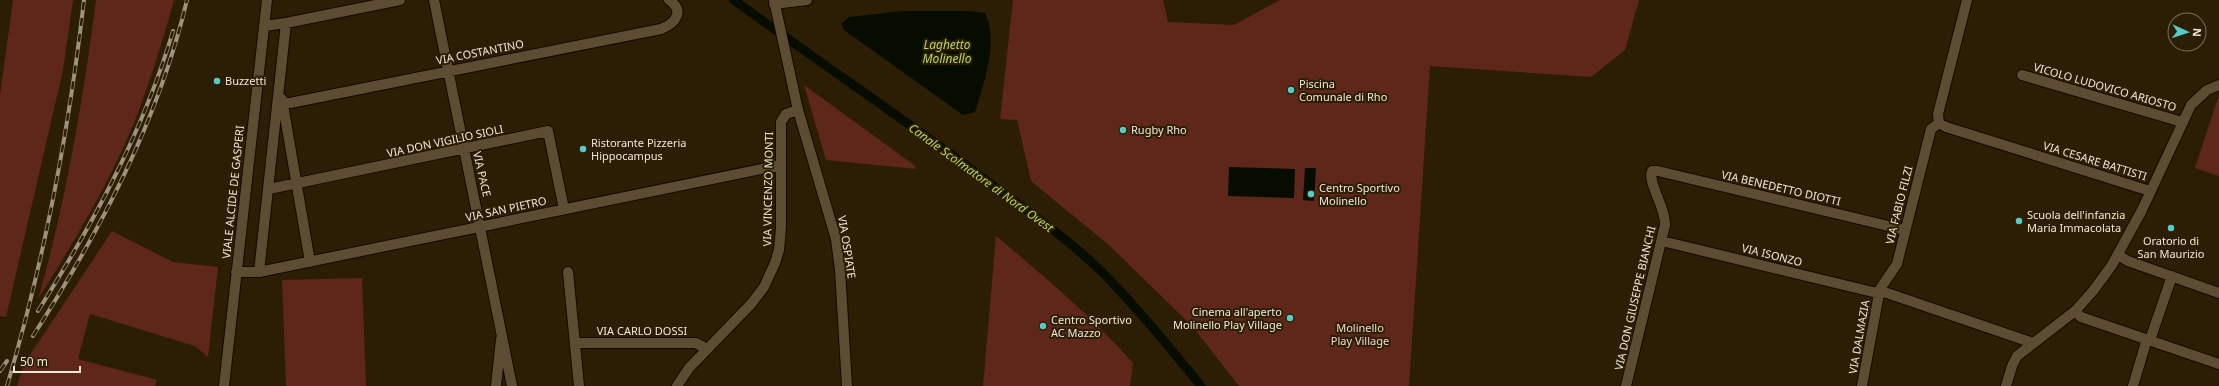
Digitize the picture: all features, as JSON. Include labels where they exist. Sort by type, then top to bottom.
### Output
[{"type":"street","name":"VIALE ALCIDE DE GASPERI","points":[[224,386],[267,0]]},
{"type":"street","points":[[264,26],[286,24],[400,0]]},
{"type":"street","name":"VIA PACE","points":[[434,0],[512,384]]},
{"type":"street","name":"VIA COSTANTINO","points":[[280,102],[661,29],[669,26],[678,15],[679,11],[675,4],[669,0]]},
{"type":"street","points":[[799,113],[774,2],[807,0]]},
{"type":"street","points":[[1939,123],[1938,114],[1967,0]]},
{"type":"street","points":[[259,272],[268,189],[280,102],[286,24]]},
{"type":"street","name":"VICOLO LUDOVICO ARIOSTO","points":[[2022,75],[2182,122]]},
{"type":"street","points":[[2150,191],[2182,122],[2196,99],[2206,90],[2219,85]]},
{"type":"street","points":[[280,102],[310,262]]},
{"type":"street","name":"VIA VINCENZO MONTI","points":[[677,386],[689,368],[751,304],[764,287],[776,263],[780,240],[782,118],[786,114],[799,113]]},
{"type":"street","name":"VIA OSPIATE","points":[[799,113],[836,239],[840,270],[847,386]]},
{"type":"street","name":"VIA CESARE BATTISTI","points":[[1939,123],[1946,127],[2150,191],[2118,255],[2093,291],[2075,311],[2033,343],[2015,360],[2006,386]]},
{"type":"street","name":"VIA FABIO FILZI","points":[[1878,292],[1897,264],[1931,129],[1939,123]]},
{"type":"street","name":"VIA DON VIGILIO SIOLI","points":[[268,189],[548,131],[564,209]]},
{"type":"street","name":"VIA SAN PIETRO","points":[[236,272],[259,272],[310,262],[781,165]]},
{"type":"street","name":"VIA BENEDETTO DIOTTI","points":[[1652,171],[1658,171],[1905,230]]},
{"type":"street","name":"VIA DON GIUSEPPE BIANCHI","points":[[1626,386],[1646,299],[1662,241],[1665,218],[1663,207],[1652,183],[1652,171]]},
{"type":"street","name":"VIA ISONZO","points":[[1662,241],[1902,297],[2033,343]]},
{"type":"street","points":[[2118,255],[2128,261],[2219,293]]},
{"type":"street","points":[[568,272],[579,386]]},
{"type":"street","points":[[2133,386],[2172,276]]},
{"type":"street","name":"VIA DALMAZIA","points":[[1862,386],[1877,307],[1878,292]]},
{"type":"street","points":[[2075,311],[2081,317],[2219,364]]},
{"type":"street","name":"VIA PACE","points":[[496,384],[502,329]]},
{"type":"street","name":"VIA CARLO DOSSI","points":[[576,343],[696,343],[707,349]]},
{"type":"street","name":"VIA PACE","points":[[496,384],[505,380],[512,384]]},
{"type":"green space","points":[[13,0],[73,0],[63,70],[6,317],[0,316],[0,95]]},
{"type":"green space","points":[[96,0],[174,0],[152,74],[126,142],[91,211],[38,299],[57,226],[73,151]]},
{"type":"green space","name":"Molinello Play Village","points":[[1013,0],[1163,0],[1168,22],[1234,25],[1280,0],[1639,0],[1625,50],[1591,77],[1430,66],[1409,386],[1239,386],[1193,327],[1110,246],[1031,181],[1017,120],[1000,119]]},
{"type":"green space","points":[[804,85],[914,165],[916,169],[826,160]]},
{"type":"green space","points":[[2218,98],[2219,99],[2219,176],[2195,168]]},
{"type":"green space","points":[[112,231],[173,262],[218,267],[208,357],[195,346],[90,314],[78,359],[157,380],[155,386],[17,386],[24,364]]},
{"type":"green space","name":"Centro Sportivo AC Mazzo","points":[[996,236],[1050,282],[1117,345],[1133,363],[1130,386],[983,386]]},
{"type":"green space","points":[[362,278],[366,386],[286,386],[282,280]]},
{"type":"water","name":"Laghetto Molinello","points":[[902,11],[970,11],[985,13],[989,24],[991,37],[989,62],[975,112],[963,115],[844,30],[841,24],[849,17]]},
{"type":"water","points":[[1229,167],[1295,169],[1294,198],[1228,196]]},
{"type":"water","points":[[1305,168],[1316,168],[1314,201],[1303,200]]},
{"type":"waterway","name":"Canale Scolmatore di Nord Ovest","points":[[734,0],[952,155],[1046,224],[1091,261],[1130,302],[1201,386]]},
{"type":"railway","points":[[7,386],[33,291],[54,195],[71,98],[84,0]]},
{"type":"railway","points":[[33,336],[104,216],[124,174],[160,89],[175,45],[187,0]]},
{"type":"railway","points":[[38,311],[59,278],[97,210],[132,141],[161,68],[173,31]]},
{"type":"railway","points":[[0,371],[7,361]]},
{"type":"place","name":"Buzzetti","points":[[217,81]]},
{"type":"place","name":"Piscina Comunale di Rho","points":[[1291,90]]},
{"type":"place","name":"Rugby Rho","points":[[1123,130]]},
{"type":"place","name":"Ristorante Pizzeria Hippocampus","points":[[583,149]]},
{"type":"place","name":"Centro Sportivo Molinello","points":[[1311,194]]},
{"type":"place","name":"Scuola dell'infanzia Maria Immacolata","points":[[2019,221]]},
{"type":"place","name":"Oratorio di San Maurizio","points":[[2171,228]]},
{"type":"place","name":"Cinema all'aperto Molinello Play Village","points":[[1290,318]]},
{"type":"place","name":"Centro Sportivo AC Mazzo","points":[[1043,326]]}]
